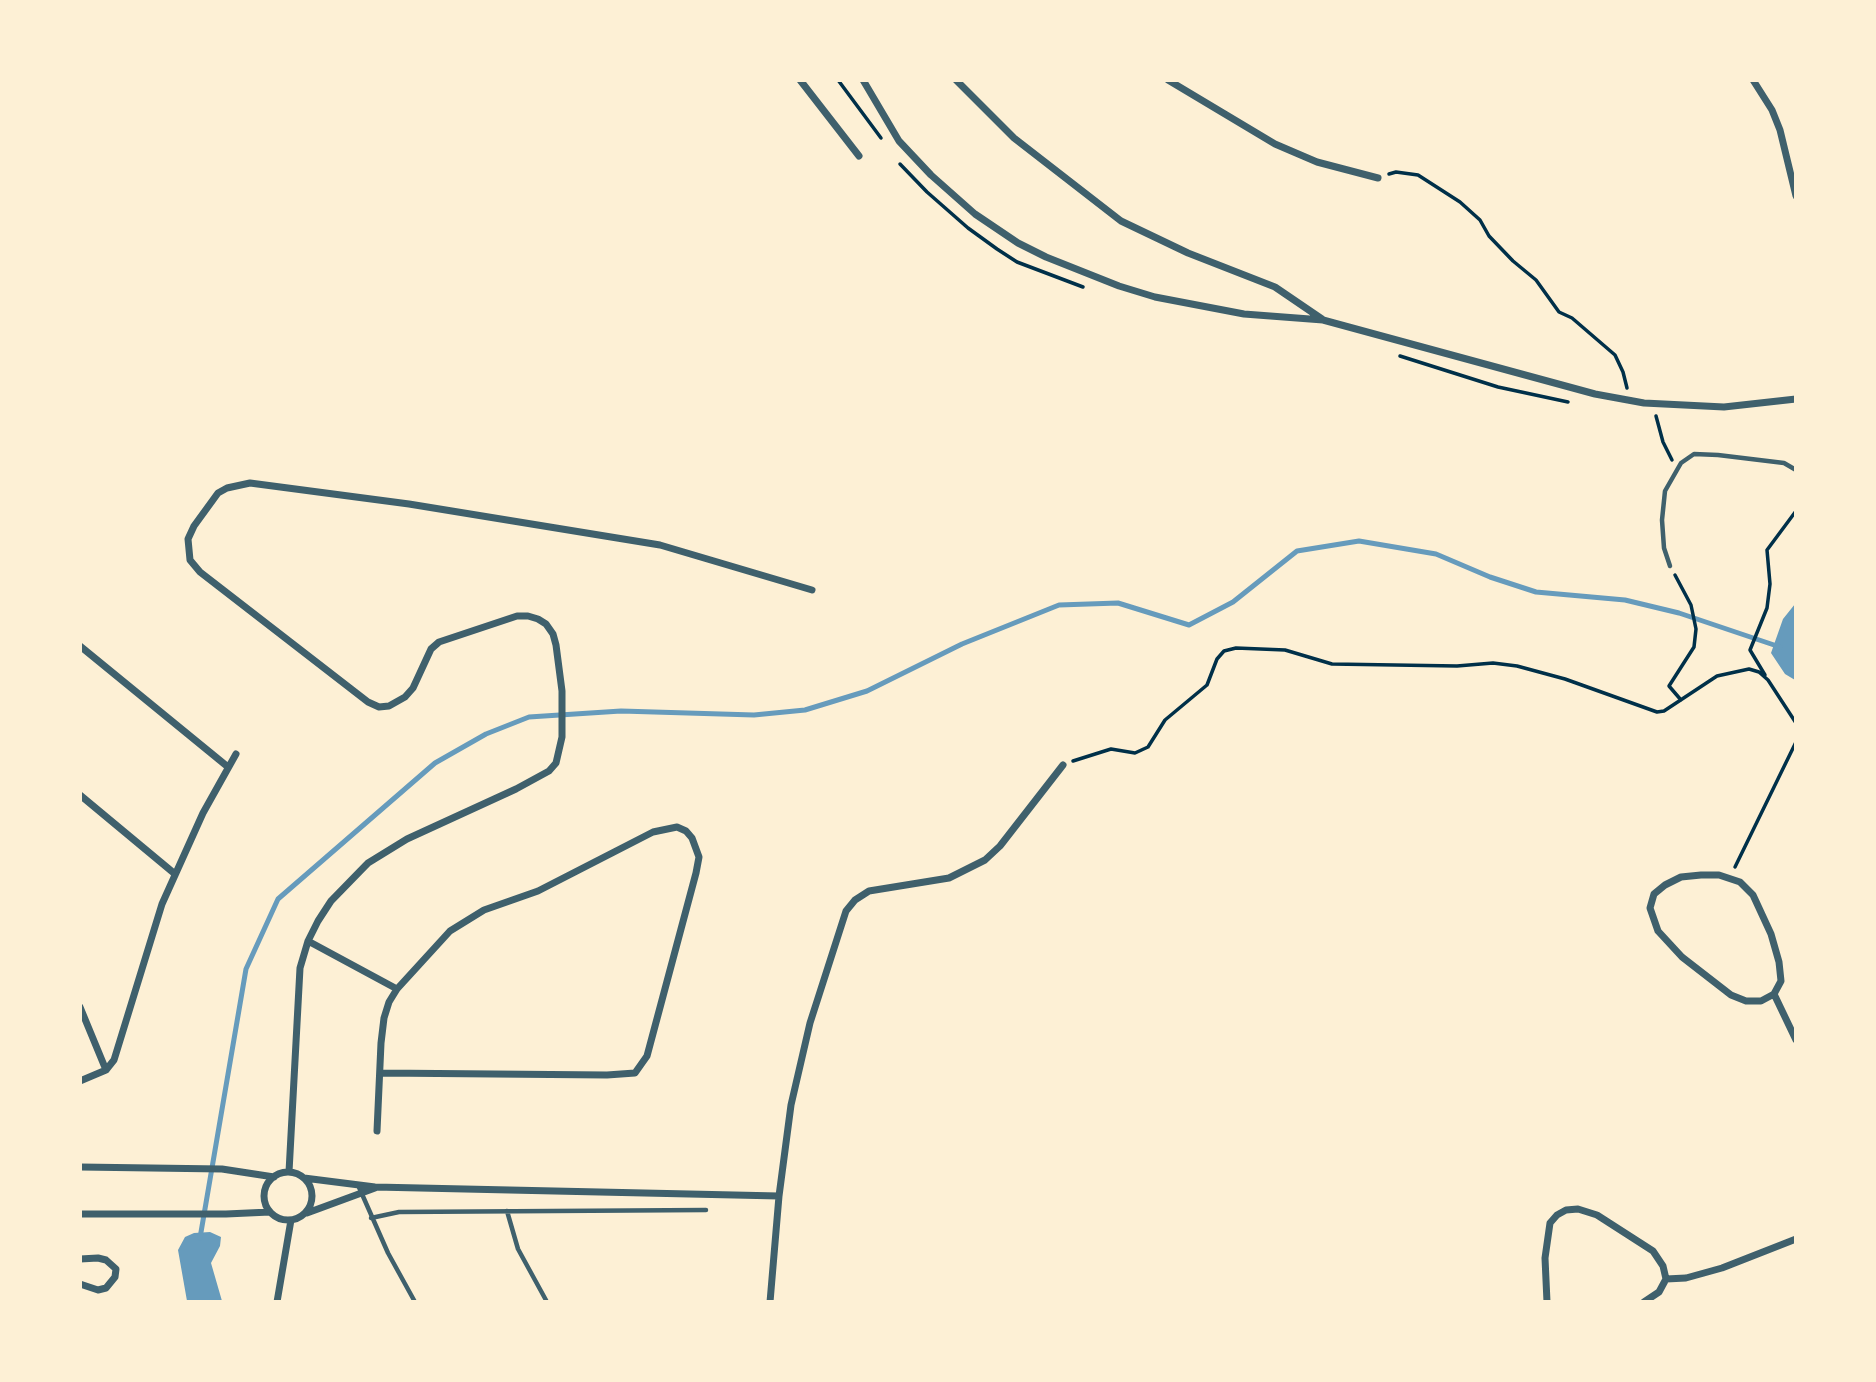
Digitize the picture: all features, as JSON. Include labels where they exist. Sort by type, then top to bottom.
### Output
[{"type":"street","points":[[800,80],[859,156]]},
{"type":"street","points":[[863,80],[899,141],[975,214],[1037,253],[1084,273],[1154,297],[1244,314],[1323,320],[1595,394],[1630,400],[1724,407],[1796,399]]},
{"type":"street","points":[[956,80],[1014,138],[1062,178],[1121,221],[1188,253],[1275,287],[1323,320]]},
{"type":"street","points":[[1168,80],[1275,144],[1317,162],[1378,178]]},
{"type":"street","points":[[1753,80],[1772,110],[1780,130],[1796,196]]},
{"type":"street","points":[[289,1172],[300,968],[308,941],[331,901],[368,863],[407,839],[549,771],[556,763],[562,737],[562,691],[553,634],[538,619],[517,616],[439,642],[431,649],[413,688],[405,697],[389,706],[379,707],[368,702],[200,572],[190,560],[188,539],[218,493],[250,483],[409,504],[660,545],[812,590]]},
{"type":"street","points":[[80,646],[228,767]]},
{"type":"street","points":[[80,1081],[106,1070],[114,1060],[162,904],[203,813],[236,754]]},
{"type":"street","points":[[770,1301],[779,1196],[791,1105],[802,1054],[846,911],[855,900],[869,891],[949,878],[985,860],[1000,846],[1063,765]]},
{"type":"street","points":[[80,794],[175,874]]},
{"type":"street","points":[[377,1131],[384,1018],[389,1002],[397,989],[450,931],[484,910],[538,891],[662,829],[677,827],[686,831],[697,848],[699,858],[696,873],[647,1056],[635,1073],[381,1073]]},
{"type":"street","points":[[1719,875],[1740,882],[1753,895],[1771,934],[1781,981],[1774,994],[1761,1001],[1746,1001],[1731,995],[1682,957],[1658,931],[1650,908],[1654,894],[1681,877],[1719,875]]},
{"type":"street","points":[[308,941],[397,989]]},
{"type":"street","points":[[1774,994],[1796,1040]]},
{"type":"street","points":[[80,1007],[106,1070]]},
{"type":"street","points":[[80,1167],[222,1169],[274,1177],[289,1172],[304,1178],[359,1189],[779,1196]]},
{"type":"street","points":[[270,1212],[264,1197],[265,1189],[274,1177]]},
{"type":"street","points":[[304,1178],[312,1192],[310,1207],[305,1214]]},
{"type":"street","points":[[80,1214],[270,1212],[284,1220],[291,1220],[359,1189]]},
{"type":"street","points":[[1547,1301],[1545,1258],[1550,1223],[1566,1210],[1578,1209],[1597,1215],[1653,1251],[1663,1266],[1665,1279],[1659,1292],[1644,1301]]},
{"type":"street","points":[[277,1301],[291,1220]]},
{"type":"street","points":[[1665,1279],[1686,1278],[1722,1268],[1796,1239]]},
{"type":"street","points":[[80,1259],[106,1260],[116,1269],[115,1277],[106,1288],[98,1290],[80,1284]]},
{"type":"lane","points":[[1670,566],[1664,548],[1662,520],[1665,491],[1678,467],[1694,454],[1784,463],[1796,470]]},
{"type":"lane","points":[[359,1189],[415,1301]]},
{"type":"lane","points":[[371,1217],[400,1212],[706,1210]]},
{"type":"lane","points":[[507,1211],[518,1249],[547,1301]]},
{"type":"path","points":[[1378,178],[1395,172],[1418,175],[1460,202],[1480,220],[1489,236],[1513,261],[1536,280],[1559,312],[1572,318],[1615,355],[1623,372],[1630,400]]},
{"type":"path","points":[[1656,416],[1668,455],[1678,467]]},
{"type":"path","points":[[1796,511],[1767,550],[1770,584],[1767,608],[1751,645],[1752,656],[1796,723]]},
{"type":"path","points":[[1670,566],[1691,605],[1696,629],[1694,647],[1669,686],[1681,701]]},
{"type":"path","points":[[1063,765],[1111,749],[1135,753],[1148,747],[1165,720],[1207,685],[1217,659],[1224,651],[1236,648],[1285,650],[1332,664],[1457,666],[1493,663],[1517,666],[1565,679],[1657,712],[1681,701],[1717,676],[1749,669],[1759,672],[1768,680]]},
{"type":"path","points":[[1730,878],[1796,742]]},
{"type":"water","points":[[1795,604],[1795,680],[1785,674],[1771,653],[1783,619]]},
{"type":"water","points":[[210,1232],[221,1237],[220,1246],[211,1263],[222,1301],[187,1301],[178,1250],[185,1237],[194,1233]]},
{"type":"waterway","points":[[200,1238],[246,969],[278,899],[435,763],[486,734],[529,717],[621,711],[754,715],[805,710],[867,691],[962,644],[1059,605],[1118,603],[1189,625],[1233,602],[1297,551],[1359,541],[1436,554],[1490,577],[1536,592],[1625,600],[1679,613],[1780,647]]}]
